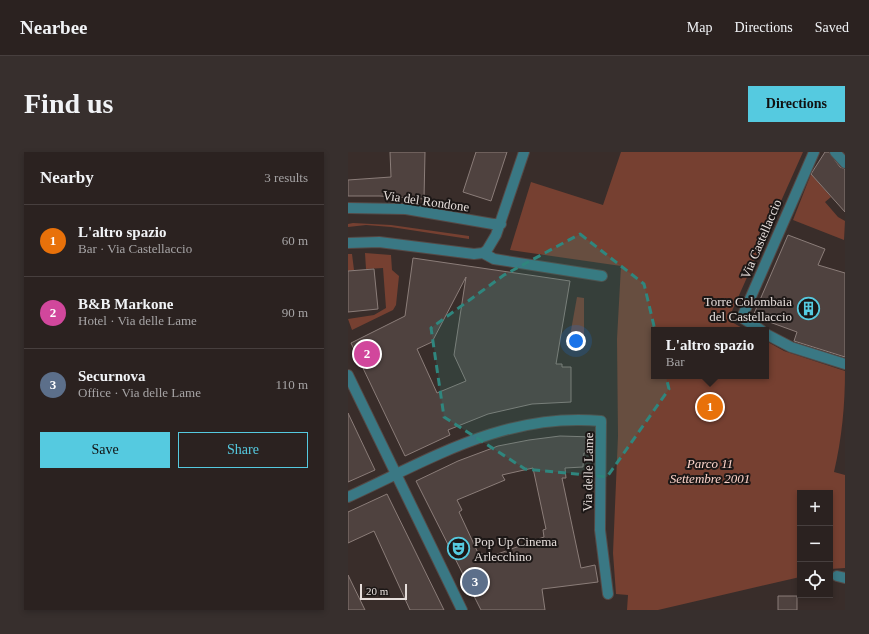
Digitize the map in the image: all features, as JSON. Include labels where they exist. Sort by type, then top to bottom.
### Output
[{"type":"street","points":[[483,253],[493,242],[501,224],[524,152]]},
{"type":"street","name":"Via Castellaccio","points":[[756,327],[744,319],[743,315],[814,152]]},
{"type":"street","points":[[835,152],[845,163]]},
{"type":"street","name":"Via del Rondone","points":[[348,208],[406,209],[501,224]]},
{"type":"street","points":[[348,243],[379,242],[468,254],[483,253],[494,259],[602,276]]},
{"type":"street","points":[[769,336],[791,347],[845,364]]},
{"type":"street","points":[[348,376],[462,610]]},
{"type":"street","name":"Via delle Lame","points":[[348,497],[475,439],[504,429],[554,421],[601,421],[600,530],[608,594]]},
{"type":"highlighted area","points":[[580,234],[644,284],[669,389],[607,477],[525,469],[444,417],[431,328],[504,275]]},
{"type":"green space","name":"Parco 11 Settembre 2001","points":[[621,152],[803,152],[728,320],[741,327],[651,327],[651,379],[769,379],[769,343],[784,351],[845,371],[842,422],[834,472],[845,475],[845,568],[833,569],[833,490],[797,490],[797,578],[658,610],[627,610],[628,595],[616,594],[613,553],[618,436],[617,339],[621,266],[510,250],[531,182],[603,205]]},
{"type":"green space","points":[[811,174],[831,197],[825,202],[838,217],[845,221],[844,240],[793,220]]},
{"type":"green space","points":[[348,224],[391,225],[469,236],[469,239],[391,227],[366,225],[348,227]]},
{"type":"green space","points":[[365,253],[391,255],[392,270],[399,276],[396,305],[393,310],[352,330],[348,319],[374,315],[386,308],[383,268],[366,269]]},
{"type":"green space","points":[[348,254],[352,254],[354,270],[348,271]]},
{"type":"green space","points":[[577,297],[584,298],[584,342],[582,349],[568,347]]},
{"type":"building","points":[[390,152],[425,152],[424,199],[380,196],[348,196],[348,180],[391,177]]},
{"type":"building","points":[[476,152],[507,152],[491,201],[463,192]]},
{"type":"building","points":[[825,152],[829,152],[840,167],[845,169],[845,212],[811,174]]},
{"type":"building","points":[[788,235],[825,249],[818,265],[845,273],[845,357],[794,341],[797,332],[753,316]]},
{"type":"building","points":[[413,258],[570,281],[556,364],[562,364],[562,367],[571,367],[571,402],[532,404],[488,414],[448,430],[450,435],[405,456],[351,343],[405,316]],"holes":[[[466,277],[454,355],[466,381],[437,393],[417,349],[432,342]]]},
{"type":"building","points":[[374,269],[378,309],[348,312],[348,271]]},
{"type":"building","points":[[348,413],[375,470],[348,482]]},
{"type":"building","points":[[560,436],[594,437],[594,453],[584,453],[583,467],[565,468],[566,478],[562,478],[581,568],[595,565],[598,582],[542,589],[545,610],[481,610],[416,481],[458,461],[498,446]],"holes":[[[533,468],[546,529],[543,530],[544,537],[484,559],[482,553],[479,555],[459,512],[462,510],[457,500],[505,480],[502,475]]]},
{"type":"building","points":[[387,494],[444,610],[410,610],[374,531],[348,543],[348,512]]},
{"type":"building","points":[[348,575],[365,610],[348,610]]},
{"type":"building","points":[[778,596],[797,596],[797,610],[778,610]]},
{"type":"place","name":"Torre Colombaia del Castellaccio","points":[[808,308]]},
{"type":"place","name":"B&B Markone","points":[[367,354]]},
{"type":"place","name":"L'altro spazio","points":[[710,407]]},
{"type":"place","name":"Pop Up Cinema Arlecchino","points":[[459,548]]},
{"type":"place","name":"Securnova","points":[[475,582]]}]
